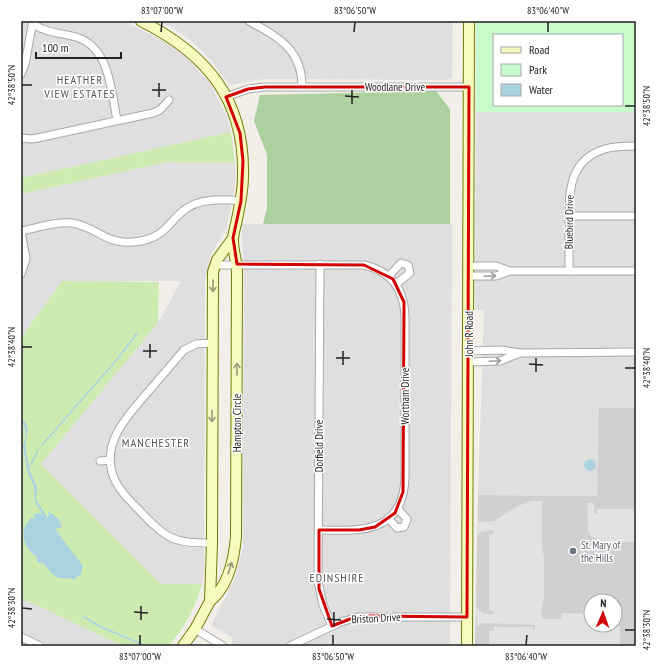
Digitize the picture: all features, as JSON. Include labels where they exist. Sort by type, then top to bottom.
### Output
[{"type":"street","name":"Hampton Circle","points":[[141,21],[167,34],[191,51],[212,74],[226,97],[235,116],[242,143],[243,179],[233,238],[237,264],[236,543],[226,578],[218,593],[210,601],[195,629],[183,646]]},
{"type":"street","points":[[249,21],[279,37],[287,45],[294,55],[301,72],[302,87]]},
{"type":"street","name":"John R Road","points":[[467,646],[469,21]]},
{"type":"street","points":[[21,74],[25,64],[34,22],[46,31],[84,40],[99,53],[105,64],[117,120]]},
{"type":"street","name":"Woodlane Drive","points":[[226,97],[240,91],[256,87],[469,87]]},
{"type":"street","points":[[21,138],[33,139],[153,113],[160,110],[169,100]]},
{"type":"street","name":"Bluebird Drive","points":[[569,271],[570,187],[575,173],[592,155],[606,148],[636,146]]},
{"type":"street","points":[[21,274],[26,258],[21,231],[71,223],[84,226],[113,241],[141,241],[164,232],[182,212],[192,205],[216,200],[240,201]]},
{"type":"street","points":[[569,216],[636,216]]},
{"type":"street","name":"Hampton Circle","points":[[210,601],[212,543],[213,284],[216,265],[233,238]]},
{"type":"street","points":[[389,276],[398,264],[401,263],[408,265],[410,270],[409,275],[396,284]]},
{"type":"street","name":"Dorfield Drive","points":[[320,264],[319,589],[323,605],[332,626]]},
{"type":"street","name":"Wortham Drive","points":[[216,265],[364,265],[378,269],[389,276],[396,284],[404,302],[404,483],[397,508],[388,518],[375,526],[364,530],[319,530]]},
{"type":"street","points":[[469,271],[496,266],[510,271],[636,271]]},
{"type":"street","points":[[469,271],[496,276],[510,271]]},
{"type":"street","points":[[212,343],[196,344],[184,350],[119,428],[112,444],[110,460],[114,478],[120,489],[162,532],[179,542],[212,543]]},
{"type":"street","points":[[469,351],[501,350],[520,353],[636,352]]},
{"type":"street","points":[[469,362],[500,361],[520,353]]},
{"type":"street","points":[[100,461],[110,460]]},
{"type":"street","points":[[388,518],[397,528],[404,527],[407,519],[397,508]]},
{"type":"street","name":"Briston Drive","points":[[290,646],[332,626],[350,619],[364,616],[467,617]]},
{"type":"street","points":[[195,629],[223,646]]},
{"type":"street","points":[[21,637],[40,646]]},
{"type":"highlighted area","points":[[265,87],[469,87],[467,617],[370,616],[350,619],[332,626],[319,589],[319,530],[359,530],[375,527],[395,513],[403,492],[404,302],[393,279],[364,265],[237,264],[233,238],[241,201],[243,161],[240,133],[226,97],[248,89]]},
{"type":"shaded area","name":"HEATHER VIEW ESTATES","points":[[21,21],[124,21],[162,40],[184,55],[210,83],[227,117],[231,132],[21,178]]},
{"type":"shaded area","points":[[159,21],[453,21],[452,78],[445,80],[264,79],[230,85],[194,43],[173,28]]},
{"type":"shaded area","points":[[476,112],[636,112],[636,408],[599,408],[598,496],[478,495],[484,310],[475,310]]},
{"type":"shaded area","points":[[168,162],[235,163],[236,178],[227,227],[210,257],[205,282],[204,572],[202,584],[161,584],[41,464],[158,323],[181,281],[62,281],[21,338],[21,194]]},
{"type":"shaded area","name":"EDINSHIRE","points":[[241,224],[452,224],[450,646],[231,646],[233,638],[211,625],[235,578],[243,548],[244,269]]},
{"type":"shaded area","points":[[599,408],[636,408],[636,646],[475,646],[478,495],[597,496]]},
{"type":"shaded area","points":[[532,501],[542,501],[544,596],[541,616],[544,619],[561,619],[562,613],[583,614],[583,633],[620,633],[620,646],[489,646],[489,631],[494,631],[494,627],[532,627],[533,630],[535,630],[535,625],[483,623],[477,627],[476,607],[484,614],[493,614],[494,612],[489,610],[489,534],[493,534],[494,531],[480,532],[476,536],[477,520],[480,522],[494,521],[518,506]]},
{"type":"shaded area","points":[[587,503],[594,503],[594,514],[597,514],[597,509],[636,509],[636,542],[597,542],[588,531]]},
{"type":"shaded area","points":[[21,598],[123,646],[21,646]]},
{"type":"green space","points":[[476,21],[636,21],[636,112],[476,112]]},
{"type":"green space","points":[[436,91],[450,109],[450,224],[263,224],[267,208],[267,155],[254,121],[260,95]]},
{"type":"green space","points":[[231,132],[235,163],[168,162],[21,194],[21,178]]},
{"type":"green space","points":[[62,281],[159,282],[158,323],[41,464],[161,584],[202,584],[189,617],[180,632],[168,646],[123,646],[21,598],[21,338]]},
{"type":"water","points":[[21,420],[25,422],[28,429],[25,447],[30,471],[37,487],[36,499],[47,517],[49,516],[48,511],[59,519],[62,526],[60,528],[56,528],[57,532],[83,566],[81,574],[75,579],[59,578],[52,574],[44,564],[37,562],[37,557],[28,549],[24,539],[24,528],[27,523],[31,518],[36,518],[33,515],[37,513],[42,514],[35,501],[34,486],[28,474],[23,446],[26,437],[25,428]]},
{"type":"water","points":[[588,459],[592,459],[596,465],[592,471],[588,471],[584,467],[584,463]]},
{"type":"waterway","points":[[42,445],[119,357],[137,333]]},
{"type":"waterway","points":[[30,466],[38,450]]},
{"type":"waterway","points":[[84,617],[99,626],[146,646]]},
{"type":"place","name":"St. Mary of the Hills","points":[[573,551]]},
{"type":"district","name":"HEATHER VIEW ESTATES","points":[[80,86]]},
{"type":"district","name":"MANCHESTER","points":[[156,442]]},
{"type":"district","name":"EDINSHIRE","points":[[337,577]]}]
